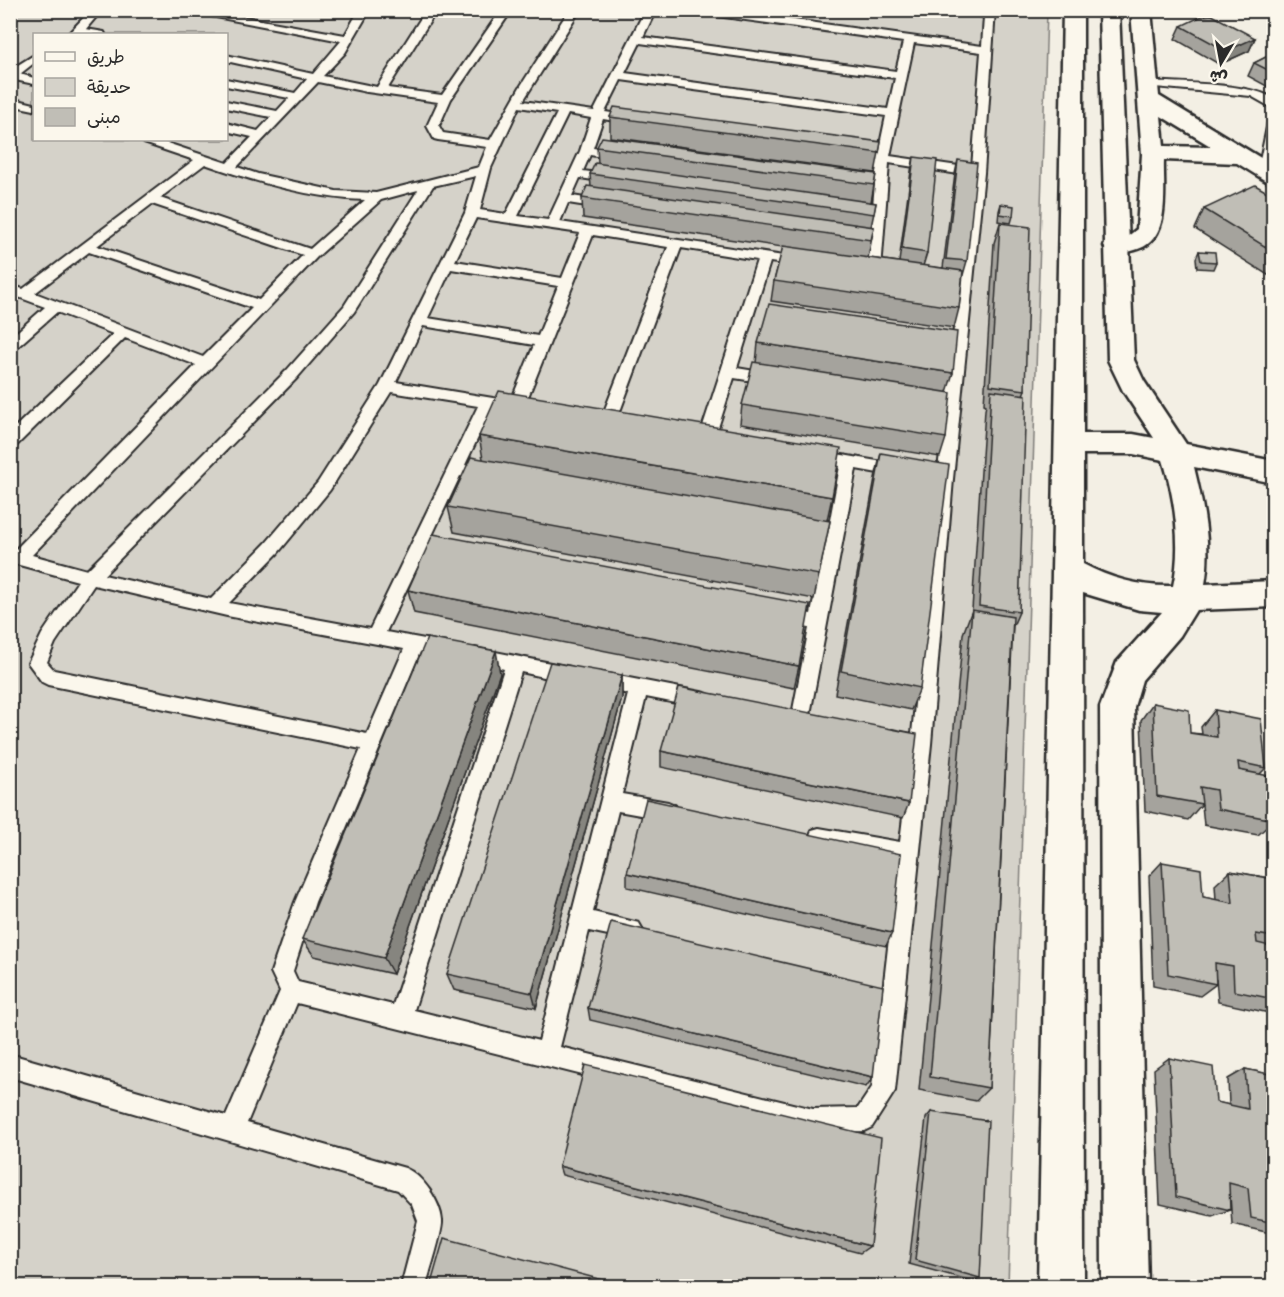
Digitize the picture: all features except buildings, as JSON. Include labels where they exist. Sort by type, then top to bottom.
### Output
[{"type":"main road","points":[[1061,1287],[1073,10]]},
{"type":"main road","points":[[1109,10],[1121,360],[1132,385],[1177,453],[1183,474],[1192,560],[1187,597],[1169,629],[1130,670],[1122,687],[1118,707],[1125,1287]]},
{"type":"main road","points":[[1116,246],[1135,243],[1144,238],[1149,229],[1153,154],[1141,10]]},
{"type":"main road","points":[[1149,91],[1269,173]]},
{"type":"main road","points":[[1153,154],[1180,152],[1243,157]]},
{"type":"main road","points":[[1070,444],[1122,443],[1274,472]]},
{"type":"main road","points":[[1069,571],[1090,583],[1114,592],[1147,598],[1274,594]]},
{"type":"lane","points":[[76,33],[97,10]]},
{"type":"lane","points":[[184,10],[348,39]]},
{"type":"lane","points":[[229,168],[316,80],[341,51],[365,10]]},
{"type":"lane","points":[[380,91],[432,10]]},
{"type":"lane","points":[[496,145],[438,136],[432,126],[445,99],[507,10]]},
{"type":"lane","points":[[215,606],[272,548],[324,486],[387,386],[472,213],[479,195],[484,170],[516,103],[575,10]]},
{"type":"lane","points":[[552,225],[586,151],[598,115],[651,10]]},
{"type":"lane","points":[[695,10],[814,22],[988,50]]},
{"type":"lane","points":[[291,991],[813,1121],[864,1119],[884,1091],[921,744],[940,478],[960,287],[978,173],[988,50],[990,13],[954,10]]},
{"type":"lane","points":[[637,39],[901,75]]},
{"type":"lane","points":[[897,277],[869,272],[876,190],[909,39]]},
{"type":"lane","points":[[228,58],[316,80],[445,99]]},
{"type":"lane","points":[[11,76],[32,62]]},
{"type":"lane","points":[[11,76],[33,81]]},
{"type":"lane","points":[[618,76],[893,113]]},
{"type":"lane","points":[[228,82],[299,97]]},
{"type":"lane","points":[[1149,91],[1253,93],[1267,99],[1274,106]]},
{"type":"lane","points":[[10,101],[33,107]]},
{"type":"lane","points":[[516,103],[643,122]]},
{"type":"lane","points":[[228,104],[280,115]]},
{"type":"lane","points":[[510,219],[564,110]]},
{"type":"lane","points":[[1269,173],[1274,116]]},
{"type":"lane","points":[[228,127],[261,135]]},
{"type":"lane","points":[[151,141],[255,177],[336,195],[376,197],[484,170]]},
{"type":"lane","points":[[586,151],[633,157]]},
{"type":"lane","points":[[837,151],[978,173]]},
{"type":"lane","points":[[17,292],[87,248],[203,159]]},
{"type":"lane","points":[[575,173],[622,180]]},
{"type":"lane","points":[[373,743],[48,677],[37,663],[48,639],[89,579],[292,374],[349,309],[428,185]]},
{"type":"lane","points":[[376,197],[312,254],[14,556],[89,579],[215,606],[720,704]]},
{"type":"lane","points":[[151,199],[312,254]]},
{"type":"lane","points":[[564,199],[622,207]]},
{"type":"lane","points":[[472,213],[820,265]]},
{"type":"lane","points":[[387,386],[522,408],[543,342],[588,230]]},
{"type":"lane","points":[[607,422],[676,244]]},
{"type":"lane","points":[[87,248],[261,306]]},
{"type":"lane","points":[[731,442],[702,437],[753,315],[765,257]]},
{"type":"lane","points":[[447,264],[567,283]]},
{"type":"lane","points":[[17,292],[204,363]]},
{"type":"lane","points":[[10,346],[55,306]]},
{"type":"lane","points":[[419,321],[543,342]]},
{"type":"lane","points":[[10,442],[123,332]]},
{"type":"lane","points":[[728,372],[787,382]]},
{"type":"lane","points":[[375,637],[488,402]]},
{"type":"lane","points":[[802,454],[913,473]]},
{"type":"lane","points":[[821,724],[795,719],[819,622],[849,462]]},
{"type":"lane","points":[[455,469],[501,477]]},
{"type":"lane","points":[[789,530],[834,538]]},
{"type":"lane","points":[[418,548],[465,557]]},
{"type":"lane","points":[[772,614],[819,622]]},
{"type":"lane","points":[[232,1130],[291,991],[282,972],[305,902],[415,644]]},
{"type":"lane","points":[[400,1018],[515,664]]},
{"type":"lane","points":[[547,1054],[639,688]]},
{"type":"lane","points":[[873,735],[921,744]]},
{"type":"lane","points":[[610,801],[691,815]]},
{"type":"lane","points":[[794,833],[909,853]]},
{"type":"lane","points":[[581,919],[651,934]]},
{"type":"lane","points":[[872,983],[895,988]]},
{"type":"lane","points":[[10,1065],[405,1180],[421,1197],[430,1221],[413,1287]]},
{"type":"green space","points":[[10,11],[1047,11],[1008,1286],[11,1286]]}]
